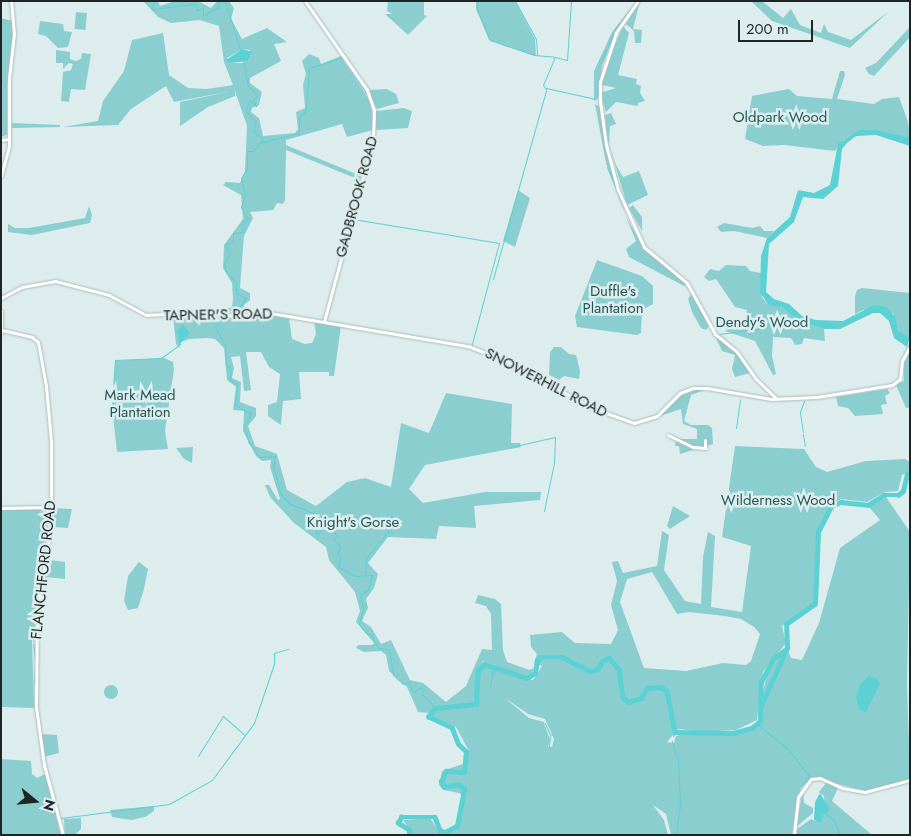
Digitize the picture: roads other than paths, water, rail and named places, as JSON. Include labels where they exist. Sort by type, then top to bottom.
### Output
[{"type":"street","points":[[1,176],[9,139],[9,78],[14,34],[12,1]]},
{"type":"street","name":"GADBROOK ROAD","points":[[306,1],[366,90],[374,110],[373,140],[324,322]]},
{"type":"street","points":[[638,1],[616,33],[600,82],[604,133],[618,190],[644,247],[687,283],[715,334],[737,352],[768,392],[777,398]]},
{"type":"street","points":[[1,140],[9,139]]},
{"type":"street","name":"TAPNER'S ROAD","points":[[1,298],[22,287],[55,281],[109,295],[146,315],[204,312],[237,316],[270,313],[324,322]]},
{"type":"street","points":[[1,311],[2,332]]},
{"type":"street","name":"SNOWERHILL ROAD","points":[[324,322],[478,349],[537,376],[592,408],[623,421],[640,422],[652,418],[680,393],[693,388],[716,389],[766,398],[777,398],[817,397],[892,385],[900,379],[902,361],[909,347]]},
{"type":"street","name":"FLANCHFORD ROAD","points":[[2,332],[32,337],[39,346],[51,441],[50,535],[37,615],[36,707],[44,765],[63,835]]},
{"type":"street","points":[[766,398],[768,392]]},
{"type":"street","points":[[668,435],[693,447],[706,447],[705,440]]},
{"type":"street","points":[[1,508],[51,507]]},
{"type":"street","points":[[794,835],[797,802],[809,780],[817,777],[842,788],[865,792],[910,780]]},
{"type":"waterway","points":[[154,1],[152,9],[195,4],[197,10],[203,8],[203,16],[218,7],[219,1]]},
{"type":"waterway","points":[[225,1],[241,52]]},
{"type":"waterway","points":[[477,1],[477,9],[490,40],[534,55],[555,57]]},
{"type":"waterway","points":[[515,1],[536,39],[537,55]]},
{"type":"waterway","points":[[546,89],[543,85],[555,57],[567,60],[571,1]]},
{"type":"waterway","points":[[602,61],[614,31],[628,13]]},
{"type":"waterway","points":[[259,143],[299,133],[299,118],[306,110],[309,68],[342,57]]},
{"type":"waterway","points":[[227,313],[237,311],[246,298],[236,293],[236,283],[226,271],[224,264],[229,254],[226,244],[233,242],[233,233],[243,232],[241,225],[248,219],[241,207],[245,195],[241,178],[247,169],[247,151],[253,151],[263,139],[254,132],[255,120],[246,111],[249,100],[256,106],[253,100],[258,95],[248,86],[243,61]]},
{"type":"waterway","points":[[347,64],[366,93]]},
{"type":"waterway","points":[[546,88],[596,99]]},
{"type":"waterway","points":[[493,279],[546,90]]},
{"type":"waterway","points":[[607,167],[615,186]]},
{"type":"waterway","points":[[353,219],[426,231]]},
{"type":"waterway","points":[[427,231],[499,243],[472,344]]},
{"type":"waterway","points":[[719,334],[766,328],[777,316],[778,306]]},
{"type":"waterway","points":[[224,317],[215,327],[225,346],[226,365],[231,369],[229,380],[237,383],[235,405],[251,414],[244,426],[249,443],[259,457],[275,456],[273,466],[281,495],[290,504],[313,513],[316,534],[327,527],[336,534],[334,539],[340,546],[337,554],[341,556],[338,567],[356,576],[372,575],[368,590],[360,595],[363,608],[359,624],[366,633],[371,634],[378,648],[389,649],[393,675],[403,684],[408,682],[413,692],[422,687],[423,695],[435,708]]},
{"type":"waterway","points":[[112,412],[115,360],[161,358],[180,344]]},
{"type":"waterway","points":[[736,428],[740,399]]},
{"type":"waterway","points":[[803,432],[800,412],[804,401]]},
{"type":"waterway","points":[[803,434],[805,446]]},
{"type":"waterway","points":[[511,447],[555,437],[554,463],[544,511]]},
{"type":"waterway","points":[[761,705],[787,648],[786,624],[815,604],[818,532],[831,506],[841,502],[868,505],[884,495],[898,495],[903,491],[907,474],[910,474]]},
{"type":"waterway","points":[[365,575],[366,558],[388,532],[392,512]]},
{"type":"waterway","points":[[33,641],[37,597]]},
{"type":"waterway","points":[[33,644],[35,659]]},
{"type":"waterway","points":[[61,818],[169,804],[212,780],[254,723],[274,664],[274,653],[288,649]]},
{"type":"waterway","points":[[409,835],[409,830],[398,823],[401,817],[435,817],[440,830],[445,832],[457,826],[464,789],[459,785],[444,787],[441,782],[446,771],[464,772],[466,752],[458,744],[452,728],[428,717],[435,708],[476,704],[478,671],[484,664],[527,678],[535,673],[537,660],[541,657],[562,657],[590,671],[598,669],[602,661],[609,658],[619,669],[623,697],[628,702],[641,698],[647,688],[661,687],[667,691],[675,732],[733,733],[752,728],[760,721],[761,682],[773,659],[785,650]]},
{"type":"waterway","points":[[34,683],[35,668]]},
{"type":"waterway","points":[[490,688],[492,673],[498,668]]},
{"type":"waterway","points":[[198,756],[223,716],[245,735]]},
{"type":"waterway","points":[[545,723],[550,735],[549,747]]},
{"type":"waterway","points":[[757,724],[788,749],[809,776],[802,785]]},
{"type":"waterway","points":[[673,736],[675,732]]},
{"type":"waterway","points":[[672,741],[678,762],[680,805],[676,835]]},
{"type":"waterway","points":[[53,806],[56,815]]},
{"type":"waterway","points":[[825,813],[834,820],[840,835]]},
{"type":"park label","name":"Oldpark Wood","points":[[780,118]]},
{"type":"park label","name":"Duffle's Plantation","points":[[613,300]]},
{"type":"park label","name":"Dendy's Wood","points":[[762,323]]},
{"type":"park label","name":"Mark Mead Plantation","points":[[140,404]]},
{"type":"park label","name":"Wilderness Wood","points":[[778,501]]},
{"type":"park label","name":"Knight's Gorse","points":[[353,523]]}]
